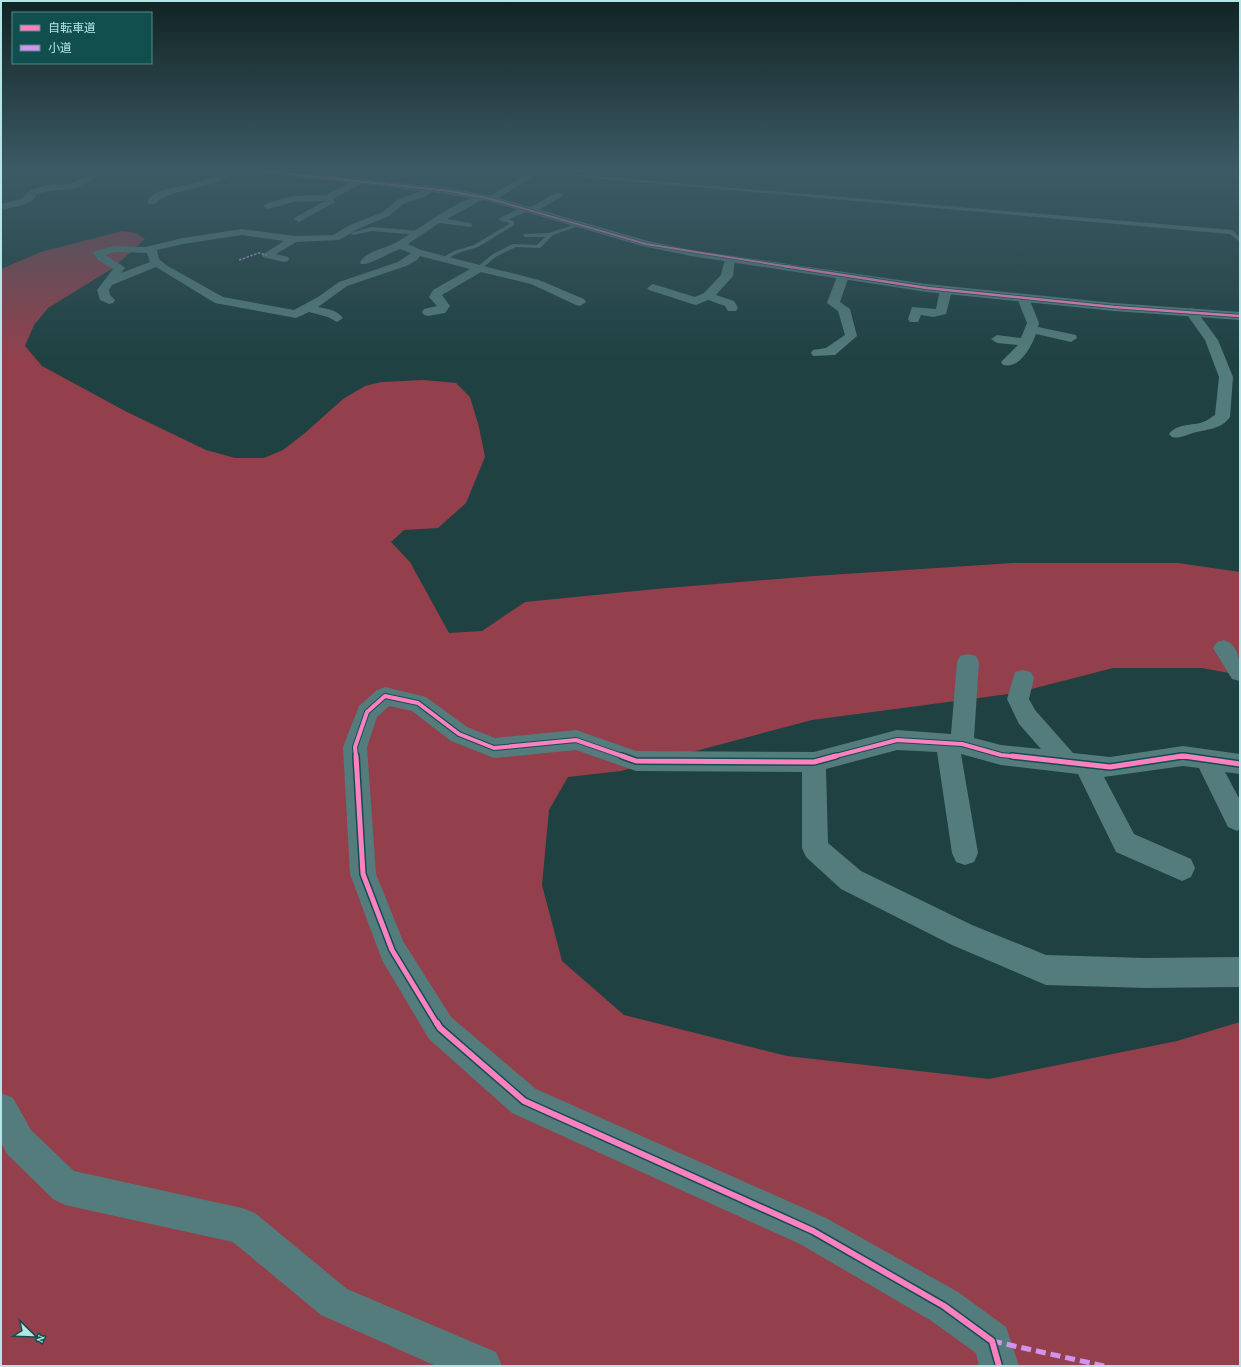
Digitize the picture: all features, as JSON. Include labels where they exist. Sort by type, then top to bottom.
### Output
[{"type":"street","points":[[109,300],[104,297],[103,290],[119,268],[98,254],[115,249],[151,249],[190,240],[224,235]]},
{"type":"street","points":[[263,235],[294,239],[335,238],[340,235]]},
{"type":"street","points":[[365,262],[379,253],[400,245],[416,235]]},
{"type":"street","points":[[613,235],[646,244],[730,259],[946,290],[1240,316]]},
{"type":"street","points":[[284,259],[268,255],[294,239]]},
{"type":"street","points":[[400,245],[417,252],[535,282],[580,302]]},
{"type":"street","points":[[151,249],[154,260],[219,300],[296,314],[322,300],[343,284],[402,264],[413,258],[417,252]]},
{"type":"street","points":[[654,288],[696,301],[708,296],[727,276],[730,259]]},
{"type":"street","points":[[108,282],[158,263]]},
{"type":"street","points":[[428,312],[441,310],[444,306],[435,297],[437,293],[479,268]]},
{"type":"street","points":[[818,353],[830,352],[851,336],[852,328],[846,318],[844,309],[833,303],[843,276]]},
{"type":"street","points":[[914,319],[916,310],[933,313],[942,311],[946,290]]},
{"type":"street","points":[[708,296],[730,304],[732,308]]},
{"type":"street","points":[[1008,362],[1016,358],[1026,342],[1033,323],[1023,298]]},
{"type":"street","points":[[308,308],[332,314],[338,318]]},
{"type":"street","points":[[1177,434],[1188,429],[1208,426],[1222,417],[1229,409],[1226,378],[1210,340],[1191,312]]},
{"type":"street","points":[[1031,329],[1060,337],[1071,338]]},
{"type":"street","points":[[997,339],[1026,342]]},
{"type":"street","points":[[1224,648],[1240,673]]},
{"type":"street","points":[[965,853],[954,744],[968,662]]},
{"type":"street","points":[[1023,678],[1018,699],[1024,711],[1077,764],[1125,843],[1182,868]]},
{"type":"street","points":[[999,1366],[992,1341],[944,1306],[813,1231],[524,1100],[440,1028],[392,950],[363,874],[360,806],[355,747],[367,712],[385,696],[418,703],[459,734],[494,748],[576,740],[636,761],[697,760],[814,762],[897,740],[954,744],[1001,755],[1110,767],[1183,756],[1240,764]]},
{"type":"street","points":[[1206,759],[1237,818]]},
{"type":"street","points":[[814,762],[814,848],[851,880],[962,935],[1046,970],[1146,973],[1240,972]]},
{"type":"street","points":[[1,1110],[19,1142],[65,1186],[242,1226],[334,1302],[482,1366]]},
{"type":"lane","points":[[467,250],[494,235]]},
{"type":"lane","points":[[535,235],[550,236]]},
{"type":"lane","points":[[479,268],[496,255],[519,244],[538,246],[553,235]]},
{"type":"lane","points":[[443,259],[456,252],[467,250],[481,252]]},
{"type":"lane","points":[[488,254],[496,255]]},
{"type":"shaded area","points":[[107,235],[139,235],[145,239],[113,268],[48,308],[34,325],[25,346],[42,366],[125,411],[206,450],[235,458],[264,458],[283,450],[305,433],[343,399],[365,386],[382,382],[424,380],[456,383],[470,397],[479,427],[485,457],[466,503],[438,528],[404,530],[391,542],[410,562],[449,633],[482,631],[525,602],[656,589],[814,576],[1013,563],[1178,563],[1240,572],[1240,675],[1202,668],[1113,668],[1016,693],[812,720],[621,771],[568,777],[549,810],[542,885],[562,961],[624,1015],[787,1056],[989,1079],[1177,1041],[1240,1022],[1240,1366],[1,1366],[1,269],[41,252]]},
{"type":"marked path","points":[[239,260],[259,253],[267,255]]},
{"type":"marked path","points":[[992,1341],[1104,1366]]},
{"type":"cycle path","points":[[614,235],[646,244],[927,288],[1114,307],[1240,316]]},
{"type":"cycle path","points":[[999,1366],[992,1341],[944,1306],[813,1231],[524,1101],[440,1028],[392,950],[363,874],[360,806],[355,747],[367,712],[385,696],[418,703],[459,734],[494,748],[576,740],[636,761],[697,760],[814,762],[897,740],[962,744],[1001,755],[1110,767],[1183,756],[1240,764]]}]
